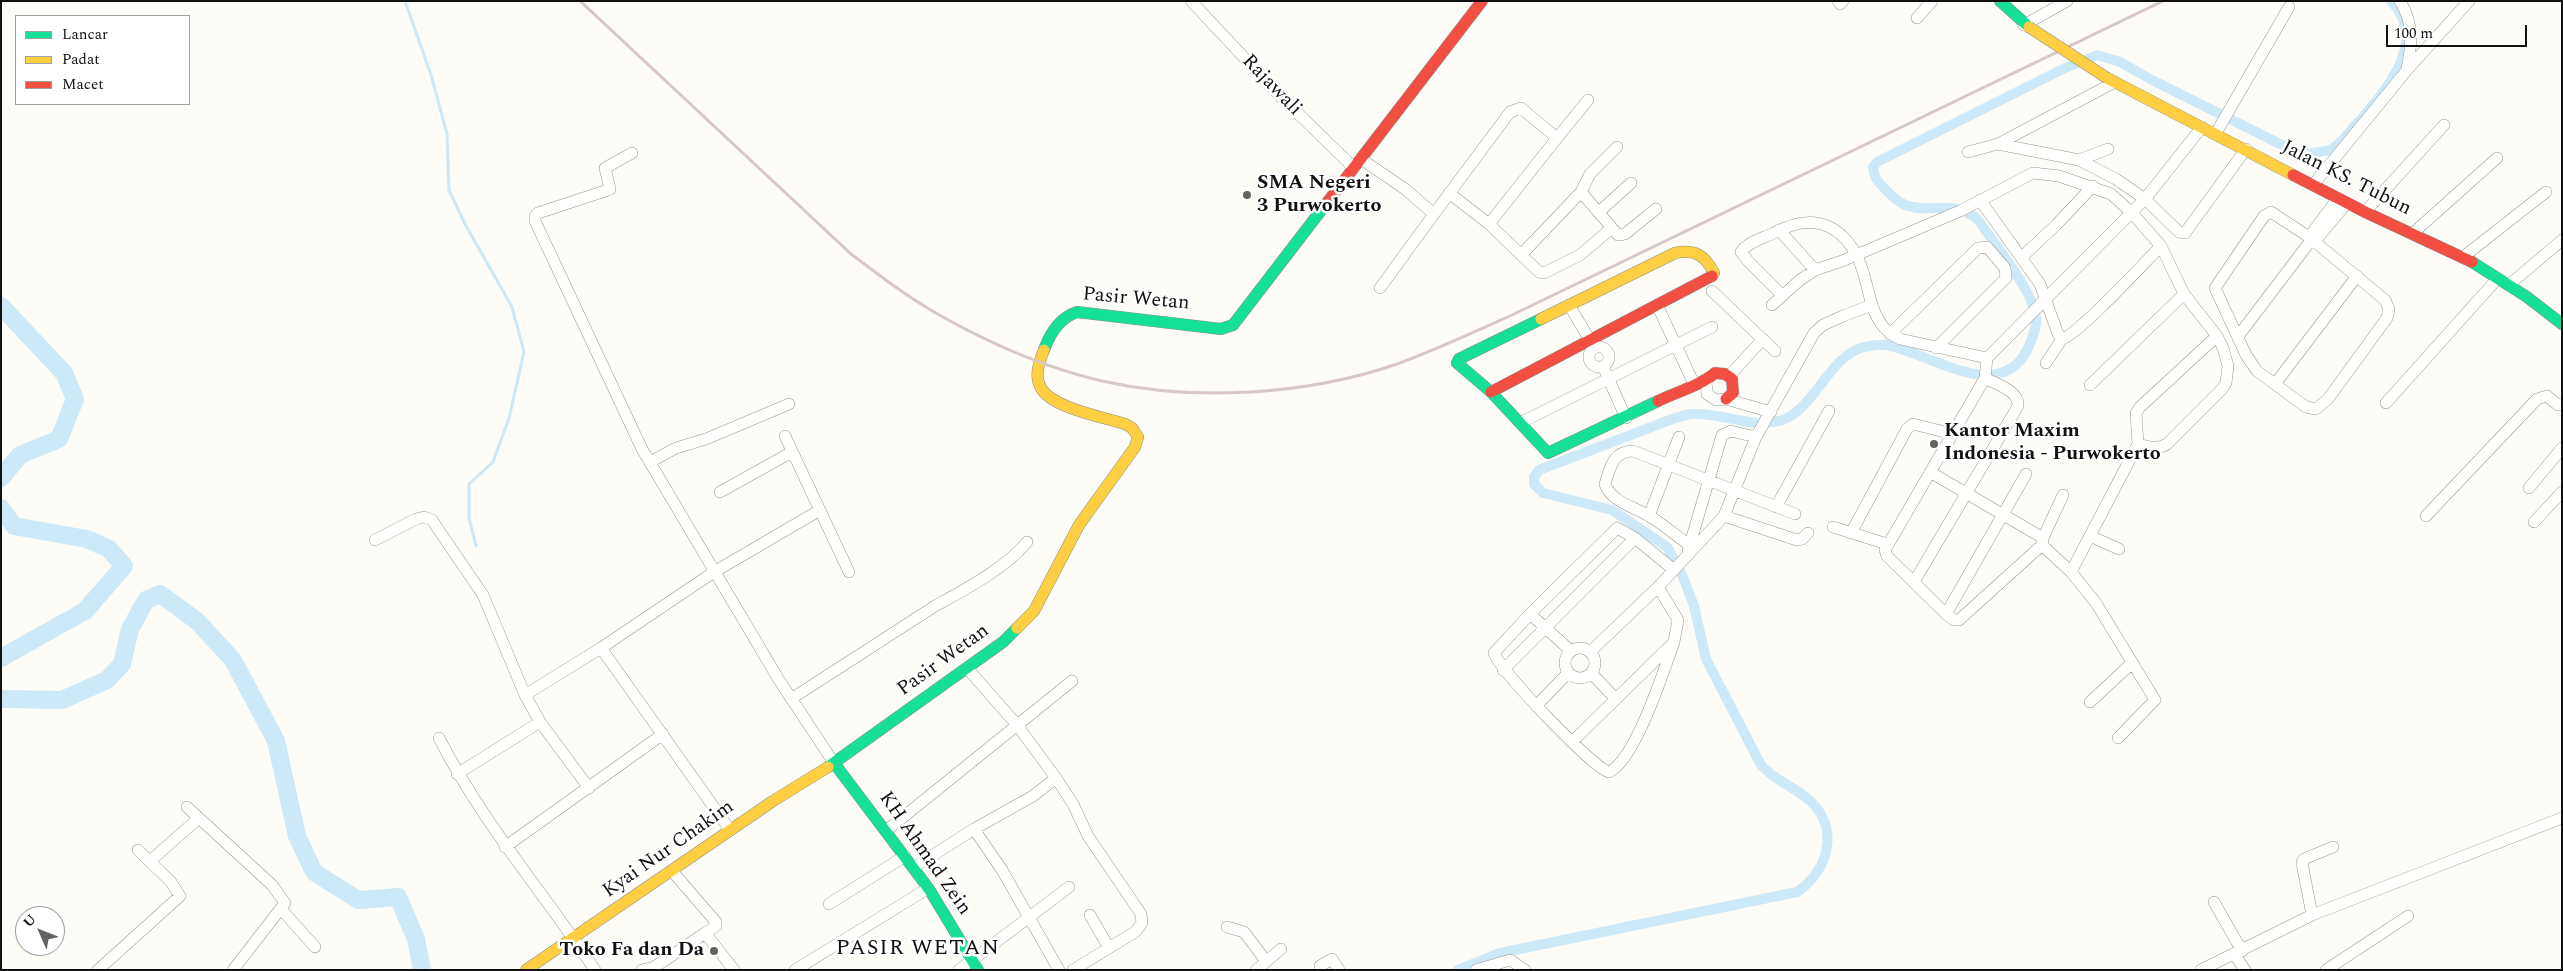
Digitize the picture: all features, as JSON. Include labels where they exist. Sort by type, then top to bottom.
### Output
[{"type":"street","name":"Rajawali","points":[[1191,1],[1281,97],[1358,164],[1404,189],[1434,214]]},
{"type":"street","name":"Pasir Wetan","points":[[834,763],[1003,642],[1034,611],[1079,524],[1132,452],[1138,434],[1125,424],[1055,402],[1045,395],[1040,387],[1038,370],[1045,346],[1058,323],[1070,314],[1077,312],[1221,329],[1237,322],[1482,1]]},
{"type":"street","points":[[1838,1],[1840,4],[1843,1]]},
{"type":"street","points":[[1917,18],[1932,1]]},
{"type":"street","name":"Jalan KS. Tubun","points":[[2000,1],[2027,26],[2111,80],[2365,212],[2463,258],[2509,285],[2557,321]]},
{"type":"street","points":[[2027,26],[2067,1]]},
{"type":"street","points":[[2400,1],[2412,28],[2412,45],[2407,70]]},
{"type":"street","points":[[2313,185],[2407,70],[2468,1]]},
{"type":"street","points":[[2216,133],[2289,7]]},
{"type":"street","points":[[1968,152],[1998,144],[2111,80]]},
{"type":"street","points":[[1489,224],[1588,100]]},
{"type":"street","points":[[1380,288],[1449,194],[1515,109],[1521,108],[1557,138]]},
{"type":"street","points":[[2365,212],[2444,125]]},
{"type":"street","points":[[2062,495],[2042,541],[1962,618],[1954,620],[1946,614],[1887,556],[1887,544],[1953,434],[1986,369],[2030,314],[2138,206],[2202,127]]},
{"type":"street","points":[[1998,144],[2038,163],[2058,176],[2093,186],[2138,206],[2179,232],[2185,233],[2246,149]]},
{"type":"street","points":[[1520,255],[1581,192],[1590,174],[1617,146]]},
{"type":"street","points":[[1772,305],[1815,270],[1857,255],[1960,212],[2038,163],[2079,160],[2108,150]]},
{"type":"street","points":[[632,153],[605,168],[610,189],[538,213],[534,218],[569,297],[650,462],[791,699],[834,763]]},
{"type":"street","points":[[2412,234],[2498,158]]},
{"type":"street","points":[[2079,160],[2116,179],[2138,206],[2161,246],[2184,294],[2217,336],[2228,366],[2226,383],[2166,444],[2160,448],[2138,444]]},
{"type":"street","points":[[1599,212],[1631,183]]},
{"type":"street","points":[[2022,257],[2056,226],[2093,186]]},
{"type":"street","points":[[1581,192],[1618,235],[1625,234],[1656,209]]},
{"type":"street","points":[[2463,258],[2546,192]]},
{"type":"street","points":[[1449,194],[1489,224],[1539,272],[1544,273],[1580,255],[1612,228]]},
{"type":"street","points":[[2239,335],[2343,200]]},
{"type":"street","points":[[1978,201],[2022,257],[2045,300],[2058,334],[2062,339]]},
{"type":"street","points":[[2268,213],[2274,213],[2312,239],[2357,276],[2384,300],[2389,309],[2388,314],[2328,399],[2321,407],[2312,409],[2257,371],[2246,355],[2239,335],[2216,292],[2216,283],[2268,213]]},
{"type":"street","points":[[1782,295],[1748,262],[1741,252],[1748,245],[1792,223],[1819,222],[1827,225],[1844,239],[1857,255],[1872,306],[1881,325],[1890,334],[1936,348],[1986,369],[2015,394],[2018,399],[2018,406],[1914,582]]},
{"type":"street","points":[[1779,230],[1815,270]]},
{"type":"street","points":[[2509,285],[2562,240]]},
{"type":"street","points":[[2046,363],[2062,339],[2067,337],[2086,320],[2161,246]]},
{"type":"street","points":[[1890,334],[1978,248],[1987,247],[2005,268],[2006,278],[1936,348]]},
{"type":"street","points":[[1490,392],[1592,345],[1711,278],[1714,273],[1704,256],[1691,250],[1675,253],[1458,360],[1548,453],[1626,418],[1694,384],[1706,381],[1716,374],[1729,376]]},
{"type":"street","points":[[2275,384],[2357,276]]},
{"type":"street","points":[[2386,403],[2498,278]]},
{"type":"street","points":[[1712,291],[1775,350]]},
{"type":"street","points":[[2090,385],[2184,294]]},
{"type":"street","points":[[1569,305],[1592,345],[1590,361],[1596,366],[1603,366],[1626,418]]},
{"type":"street","points":[[1590,652],[1658,587],[1724,516],[1756,437],[1814,333],[1843,316],[1872,306]]},
{"type":"street","points":[[1658,307],[1694,384]]},
{"type":"street","points":[[2557,321],[2562,308]]},
{"type":"street","points":[[1520,423],[1712,327]]},
{"type":"street","points":[[2071,572],[2138,444],[2136,413],[2140,407],[2217,336]]},
{"type":"street","points":[[1729,376],[1763,339]]},
{"type":"street","points":[[1706,381],[1706,388],[1711,398],[1721,401],[1726,399],[1734,388],[1729,376]]},
{"type":"street","points":[[2426,516],[2537,399],[2547,396],[2558,405],[2562,404]]},
{"type":"street","points":[[1726,399],[1768,417]]},
{"type":"street","points":[[650,462],[676,448],[706,439],[788,404]]},
{"type":"street","points":[[1776,507],[1829,411]]},
{"type":"street","points":[[1850,533],[1907,430],[1913,424],[1953,434]]},
{"type":"street","points":[[1682,559],[1725,432],[1731,431],[1756,437]]},
{"type":"street","points":[[785,436],[849,572]]},
{"type":"street","points":[[1649,516],[1679,437]]},
{"type":"street","points":[[2529,488],[2562,448]]},
{"type":"street","points":[[1682,559],[1649,516],[1616,498],[1607,489],[1605,484],[1611,465],[1616,456],[1624,451],[1633,451],[1794,514]]},
{"type":"street","points":[[720,492],[792,452]]},
{"type":"street","points":[[1930,472],[2004,515],[2042,541],[2096,602],[2131,664],[2156,700],[2118,738]]},
{"type":"street","points":[[1946,614],[2026,474]]},
{"type":"street","points":[[2534,522],[2562,492]]},
{"type":"street","points":[[525,695],[601,648],[714,572],[820,510]]},
{"type":"street","points":[[1724,516],[1797,540],[1802,540],[1808,533]]},
{"type":"street","points":[[375,540],[416,519],[424,517],[432,520],[483,595],[525,695],[540,722],[589,788]]},
{"type":"street","points":[[1833,527],[1887,544]]},
{"type":"street","points":[[1658,587],[1678,620],[1674,642],[1658,690],[1631,747],[1611,772],[1606,772],[1536,706],[1503,670],[1495,656],[1495,651],[1617,528],[1682,559]]},
{"type":"street","points":[[2090,536],[2119,549]]},
{"type":"street","points":[[1503,670],[1635,538]]},
{"type":"street","points":[[791,699],[935,606],[957,594],[1018,553],[1027,542]]},
{"type":"street","points":[[1530,614],[1571,652]]},
{"type":"street","points":[[1572,740],[1674,642]]},
{"type":"street","points":[[601,648],[664,734],[730,830]]},
{"type":"street","points":[[1568,673],[1565,663],[1571,652],[1581,648],[1590,652],[1594,661],[1591,673]]},
{"type":"street","points":[[2090,702],[2131,664]]},
{"type":"street","points":[[967,668],[1017,725],[1056,778],[1088,836],[1141,914],[1142,923],[1135,932],[1073,970]]},
{"type":"street","points":[[1568,673],[1580,678],[1591,673]]},
{"type":"street","points":[[1536,706],[1568,673]]},
{"type":"street","points":[[1591,673],[1615,698]]},
{"type":"street","points":[[887,830],[1072,681]]},
{"type":"street","points":[[457,774],[540,722]]},
{"type":"street","points":[[505,847],[664,734]]},
{"type":"street","points":[[439,738],[457,774],[505,847],[574,938],[594,970]]},
{"type":"street","name":"KH Ahmad Zein","points":[[834,763],[887,830],[976,965]]},
{"type":"street","name":"Kyai Nur Chakim","points":[[526,970],[730,830],[834,763]]},
{"type":"street","points":[[913,868],[974,829],[1034,796],[1056,778]]},
{"type":"street","points":[[187,807],[272,885],[285,903],[233,970]]},
{"type":"street","points":[[150,861],[199,818]]},
{"type":"street","points":[[2201,970],[2312,915],[2562,818]]},
{"type":"street","points":[[974,829],[1002,870],[1059,970]]},
{"type":"street","points":[[2312,915],[2302,864],[2304,858],[2333,847]]},
{"type":"street","points":[[98,970],[180,896],[172,882],[138,850]]},
{"type":"street","points":[[829,904],[904,856]]},
{"type":"street","points":[[642,970],[652,968],[664,961],[716,926],[716,922],[672,871]]},
{"type":"street","points":[[960,970],[976,965],[1028,917],[1070,887]]},
{"type":"street","points":[[795,970],[927,889]]},
{"type":"street","points":[[2214,902],[2245,970]]},
{"type":"street","points":[[281,910],[315,947]]},
{"type":"street","points":[[1090,915],[1109,948]]},
{"type":"street","points":[[2326,970],[2408,916]]},
{"type":"street","points":[[1227,927],[1244,932],[1266,961]]},
{"type":"street","points":[[705,933],[734,970]]},
{"type":"street","points":[[1256,970],[1281,949]]},
{"type":"street","points":[[1320,966],[1333,959],[1339,970]]},
{"type":"street","points":[[1476,970],[1510,960],[1525,970]]},
{"type":"waterway","points":[[405,1],[431,75],[447,134],[449,190],[465,224],[512,307],[524,352],[509,418],[493,462],[469,484],[469,518],[476,546]]},
{"type":"waterway","points":[[1458,970],[1500,953],[1797,892],[1818,871],[1824,859],[1827,846],[1827,832],[1823,819],[1816,807],[1761,765],[1706,659],[1694,606],[1681,572],[1667,547],[1612,510],[1543,493],[1534,484],[1534,477],[1539,470],[1688,414],[1705,414],[1764,423],[1787,418],[1807,402],[1842,360],[1852,352],[1864,347],[1886,345],[1961,371],[1981,375],[1999,374],[2015,366],[2027,350],[2034,333],[2036,321],[2030,298],[2014,270],[1979,221],[1971,214],[1955,208],[1912,207],[1896,200],[1876,179],[1873,167],[1877,162],[2063,69],[2097,55],[2120,62],[2302,155],[2331,150],[2341,142],[2381,94],[2394,76],[2403,57],[2406,38],[2403,19],[2391,1]]},
{"type":"waterway","points":[[1,306],[64,373],[75,399],[59,439],[20,455],[1,478]]},
{"type":"waterway","points":[[1,508],[14,526],[87,539],[109,549],[124,566],[85,611],[1,658]]},
{"type":"waterway","points":[[1,699],[62,700],[107,680],[122,664],[130,629],[146,600],[160,594],[197,621],[233,660],[276,741],[297,836],[314,872],[358,900],[398,897],[416,939],[422,970]]},
{"type":"railway","points":[[580,1],[851,254],[929,309],[1019,354],[1081,376],[1138,388],[1212,393],[1289,389],[1326,383],[1397,364],[1426,353],[1512,315],[2163,1]]},
{"type":"traffic: fast","points":[[2000,1],[2029,27]]},
{"type":"traffic: fast","points":[[1044,350],[1049,338],[1060,322],[1077,312],[1221,329],[1233,325],[1326,204]]},
{"type":"traffic: fast","points":[[2472,262],[2527,297],[2562,324]]},
{"type":"traffic: fast","points":[[1541,319],[1459,359],[1457,363],[1491,392],[1548,453],[1658,401]]},
{"type":"traffic: fast","points":[[828,767],[1003,642],[1017,628]]},
{"type":"traffic: fast","points":[[834,763],[929,889],[978,970]]},
{"type":"traffic: slow","points":[[2029,27],[2107,78]]},
{"type":"traffic: slow","points":[[2107,78],[2293,175]]},
{"type":"traffic: slow","points":[[1541,319],[1675,253],[1688,252],[1699,255],[1711,267],[1714,273],[1712,276]]},
{"type":"traffic: slow","points":[[1017,628],[1034,611],[1079,525],[1135,447],[1138,437],[1132,428],[1125,424],[1067,406],[1047,395],[1041,388],[1038,379],[1039,364],[1044,350]]},
{"type":"traffic: slow","points":[[526,970],[773,801],[828,767]]},
{"type":"traffic: jam","points":[[1326,204],[1482,1]]},
{"type":"traffic: jam","points":[[2293,175],[2365,212],[2472,262]]},
{"type":"traffic: jam","points":[[1491,392],[1712,276]]},
{"type":"traffic: jam","points":[[1658,401],[1695,385],[1715,373],[1725,374],[1732,379],[1733,393],[1726,399]]},
{"type":"place","name":"SMA Negeri 3 Purwokerto","points":[[1247,195]]},
{"type":"place","name":"Kantor Maxim Indonesia - Purwokerto","points":[[1934,444]]},
{"type":"place","name":"Toko Fa dan Da","points":[[714,951]]},
{"type":"district","name":"PASIR WETAN","points":[[918,950]]}]
